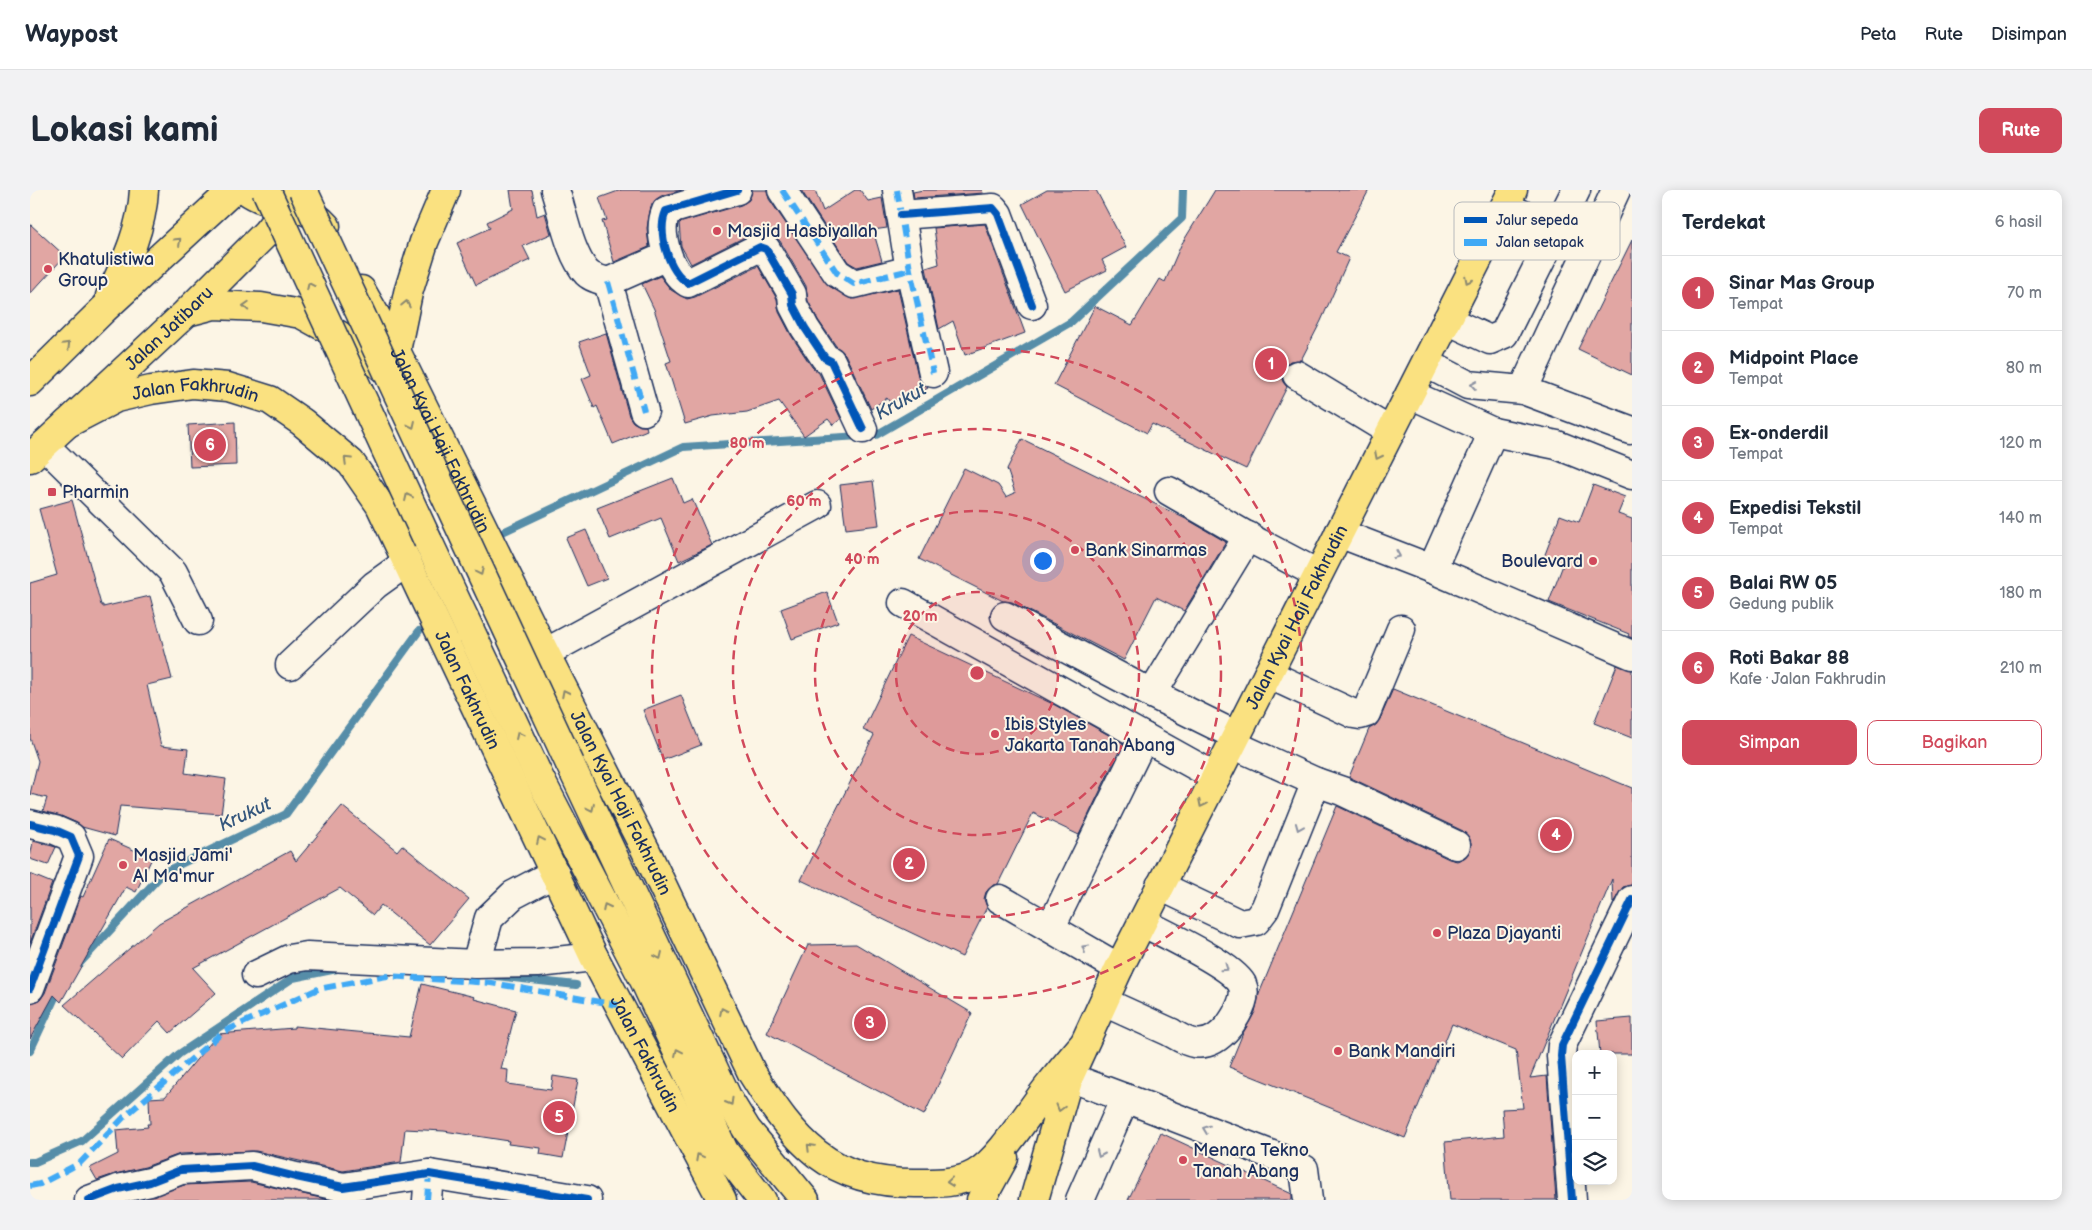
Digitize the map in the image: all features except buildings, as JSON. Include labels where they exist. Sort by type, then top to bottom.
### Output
[{"type":"main road","points":[[104,309],[128,259],[143,206],[144,190]]},
{"type":"main road","points":[[31,379],[233,190]]},
{"type":"main road","points":[[242,190],[266,233]]},
{"type":"main road","name":"Jalan Kyai Haji Fakhrudin","points":[[246,190],[266,200],[296,195],[304,209],[317,216],[326,226],[396,351],[545,653],[645,850],[752,1073],[773,1106],[798,1136],[821,1158],[850,1174],[880,1182],[935,1183],[957,1181],[975,1174],[990,1163],[1082,1046]]},
{"type":"main road","name":"Jalan Fakhrudin","points":[[266,190],[540,779],[644,980],[724,1152],[762,1200]]},
{"type":"main road","points":[[396,351],[408,293],[424,242],[446,190]]},
{"type":"main road","points":[[296,195],[570,764],[728,1099],[748,1130],[805,1200]]},
{"type":"main road","name":"Jalan Jatibaru","points":[[37,451],[187,312],[266,233],[296,195]]},
{"type":"main road","name":"Jalan Kyai Haji Fakhrudin","points":[[1039,1197],[1069,1077],[1082,1046],[1160,886],[1478,260]]},
{"type":"main road","points":[[187,312],[214,304],[261,307],[301,314],[338,335],[375,361],[421,403]]},
{"type":"main road","name":"Jalan Fakhrudin","points":[[68,423],[116,398],[151,390],[193,384],[228,387],[270,400],[302,422],[351,463],[380,505],[594,957],[722,1200]]},
{"type":"main road","points":[[981,1200],[1025,1119]]},
{"type":"main road","points":[[724,1152],[751,1200]]},
{"type":"street","points":[[555,190],[577,260],[588,274],[608,282],[667,256]]},
{"type":"street","points":[[737,190],[666,211],[662,220],[667,256],[680,278],[688,283],[760,247],[766,249],[792,294],[793,306],[805,328],[825,358],[831,361],[863,429]]},
{"type":"street","points":[[782,190],[837,273],[854,284],[910,270]]},
{"type":"street","points":[[1570,202],[1576,190]]},
{"type":"street","points":[[1611,202],[1616,190]]},
{"type":"street","points":[[933,373],[910,270],[899,203],[993,208],[998,214],[1032,306]]},
{"type":"street","points":[[1448,320],[1490,340],[1504,334],[1541,260]]},
{"type":"street","points":[[1523,390],[1584,260]]},
{"type":"street","points":[[1538,266],[1562,308]]},
{"type":"street","points":[[608,282],[644,411]]},
{"type":"street","points":[[1426,363],[1468,385],[1523,390],[1630,430]]},
{"type":"street","points":[[1297,375],[1391,432]]},
{"type":"street","points":[[1410,394],[1493,432],[1557,445],[1632,475]]},
{"type":"street","points":[[1432,569],[1493,432]]},
{"type":"street","points":[[37,451],[174,572],[198,621]]},
{"type":"street","points":[[1169,491],[1318,574]]},
{"type":"street","points":[[545,653],[817,505]]},
{"type":"street","points":[[1339,532],[1432,569],[1632,656]]},
{"type":"street","points":[[1152,694],[1248,536]]},
{"type":"street","points":[[290,665],[375,585],[407,562]]},
{"type":"street","points":[[903,603],[1216,777]]},
{"type":"street","points":[[1005,616],[1234,740],[1316,782],[1342,791],[1456,844]]},
{"type":"street","points":[[1268,674],[1354,714],[1366,714],[1402,629]]},
{"type":"street","points":[[1051,927],[1144,737]]},
{"type":"street","points":[[1160,886],[1240,924],[1256,921],[1265,909],[1316,782]]},
{"type":"street","points":[[30,824],[56,830],[71,837],[79,856],[30,988]]},
{"type":"street","points":[[476,964],[489,918],[513,895],[555,873]]},
{"type":"street","points":[[1000,899],[1119,968]]},
{"type":"street","points":[[1572,1200],[1561,1056],[1562,1045],[1632,900]]},
{"type":"street","points":[[1104,1002],[1193,1044],[1210,1043],[1222,1034],[1232,1022],[1241,1004],[1244,995],[1242,983],[1232,973],[1218,963],[1142,922]]},
{"type":"street","points":[[256,975],[289,959],[307,956],[476,964],[538,963],[594,957]]},
{"type":"street","points":[[1069,1077],[1304,1169],[1308,1200]]},
{"type":"street","points":[[1080,1200],[1125,1098]]},
{"type":"street","points":[[96,1199],[118,1189],[150,1182],[181,1170],[252,1166],[343,1187],[428,1187],[587,1200]]},
{"type":"waterway","name":"Krukut","points":[[505,531],[683,447],[876,435],[1071,322],[1182,218],[1183,190]]},
{"type":"waterway","name":"Krukut","points":[[80,963],[164,872],[286,814],[419,631]]},
{"type":"waterway","points":[[30,1162],[35,1162],[82,1141],[179,1054],[293,978],[337,969]]},
{"type":"waterway","points":[[496,976],[576,985]]},
{"type":"waterway","name":"Krukut","points":[[30,1051],[59,989]]},
{"type":"marked path","points":[[782,190],[837,273],[854,284],[910,270]]},
{"type":"marked path","points":[[897,190],[910,270],[933,373]]},
{"type":"marked path","points":[[608,282],[644,411]]},
{"type":"marked path","points":[[30,1186],[40,1184],[80,1163],[124,1117],[223,1032],[318,989],[387,976],[491,983],[618,1005]]},
{"type":"marked path","points":[[426,1175],[429,1174],[427,1200]]},
{"type":"cycle path","points":[[737,190],[666,211],[663,229],[664,240],[666,250],[675,270],[688,283],[760,247],[766,249],[792,294],[793,305],[805,328],[825,358],[831,361],[863,429]]},
{"type":"cycle path","points":[[901,215],[993,208],[998,214],[1032,305]]},
{"type":"cycle path","points":[[30,824],[55,830],[71,837],[79,856],[30,988]]},
{"type":"cycle path","points":[[1572,1200],[1561,1056],[1562,1045],[1632,900]]},
{"type":"cycle path","points":[[89,1200],[118,1189],[150,1182],[181,1170],[252,1166],[343,1187],[429,1174],[587,1200]]},
{"type":"place","name":"Masjid Hasbiyallah","points":[[717,231]]},
{"type":"place","name":"Khatulistiwa Group","points":[[48,269]]},
{"type":"place","name":"Sinar Mas Group","points":[[1271,364]]},
{"type":"place","name":"Roti Bakar 88","points":[[210,445]]},
{"type":"place","name":"Pharmin","points":[[52,492]]},
{"type":"place","name":"Bank Sinarmas","points":[[1075,550]]},
{"type":"place","name":"Boulevard","points":[[1593,561]]},
{"type":"place","name":"Ibis Styles Jakarta Tanah Abang","points":[[995,734]]},
{"type":"place","name":"Expedisi Tekstil","points":[[1556,835]]},
{"type":"place","name":"Midpoint Place","points":[[909,864]]},
{"type":"place","name":"Masjid Jami' Al Ma'mur","points":[[123,865]]},
{"type":"place","name":"Plaza Djayanti","points":[[1437,933]]},
{"type":"place","name":"Ex-onderdil","points":[[870,1023]]},
{"type":"place","name":"Bank Mandiri","points":[[1338,1051]]},
{"type":"place","name":"Balai RW 05","points":[[559,1117]]},
{"type":"place","name":"Menara Tekno Tanah Abang","points":[[1183,1160]]}]
